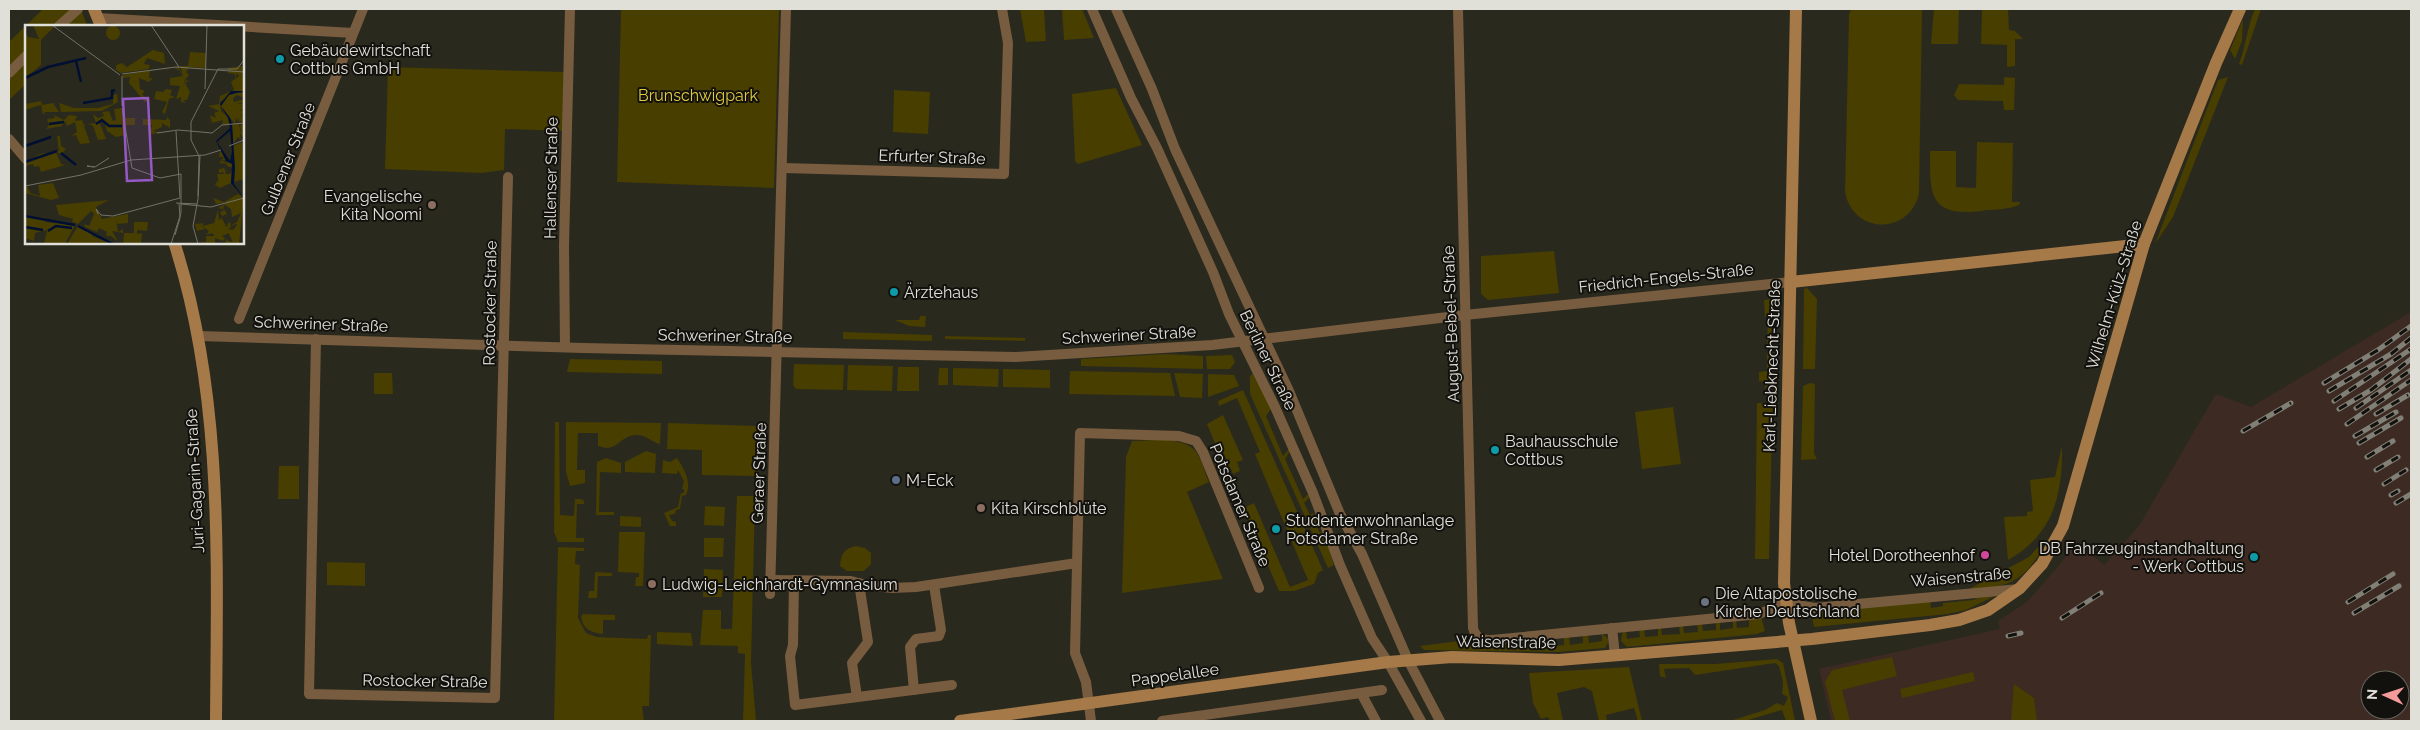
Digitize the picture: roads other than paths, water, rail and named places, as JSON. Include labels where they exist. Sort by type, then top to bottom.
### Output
[{"type":"main road","name":"Karl-Liebknecht-Straße","points":[[1796,9],[1785,475],[1786,604],[1811,721]]},
{"type":"main road","name":"Wilhelm-Külz-Straße","points":[[2020,588],[2042,564],[2064,526],[2144,244],[2216,63],[2240,9]]},
{"type":"main road","name":"Juri-Gagarin-Straße","points":[[175,244],[199,336],[208,411],[216,535],[216,721]]},
{"type":"main road","name":"Friedrich-Engels-Straße","points":[[1791,282],[2144,244]]},
{"type":"main road","name":"Waisenstraße","points":[[1392,661],[1452,656],[1558,660],[1794,641],[1897,630],[1959,620],[1988,610],[2020,588]]},
{"type":"main road","name":"Pappelallee","points":[[960,721],[1392,661]]},
{"type":"street","points":[[60,25],[78,9]]},
{"type":"street","name":"Gulbener Straße","points":[[239,319],[363,9]]},
{"type":"street","name":"Hallenser Straße","points":[[565,347],[564,246],[570,9]]},
{"type":"street","points":[[777,352],[786,9]]},
{"type":"street","name":"Erfurter Straße","points":[[783,168],[1004,174],[1008,43],[1002,9]]},
{"type":"street","name":"Berliner Straße","points":[[1092,9],[1131,98],[1157,148],[1246,341],[1313,493],[1340,565],[1372,638],[1392,661],[1421,721]]},
{"type":"street","name":"Berliner Straße","points":[[1116,9],[1152,89],[1175,149],[1266,337],[1340,514],[1362,554],[1408,660],[1440,721]]},
{"type":"street","name":"August-Bebel-Straße","points":[[1458,9],[1473,628],[1477,636]]},
{"type":"street","points":[[98,18],[226,25]]},
{"type":"street","points":[[244,26],[353,32]]},
{"type":"street","points":[[9,72],[25,57]]},
{"type":"street","points":[[9,139],[25,158]]},
{"type":"street","name":"Rostocker Straße","points":[[316,339],[309,694],[495,698],[508,177]]},
{"type":"street","name":"Friedrich-Engels-Straße","points":[[1246,341],[1266,337],[1465,315],[1791,282]]},
{"type":"street","name":"Schweriner Straße","points":[[199,336],[565,347],[1015,357],[1212,345],[1246,341]]},
{"type":"street","name":"Geraer Straße","points":[[770,594],[777,352]]},
{"type":"street","name":"Potsdamer Straße","points":[[1091,721],[1086,682],[1075,653],[1080,432],[1179,436],[1196,441],[1203,452],[1259,588]]},
{"type":"street","points":[[771,580],[852,581],[892,588],[934,584],[1077,563]]},
{"type":"street","points":[[794,580],[793,644],[790,656],[795,705],[952,685]]},
{"type":"street","points":[[856,697],[852,663],[868,642],[859,583]]},
{"type":"street","points":[[914,690],[910,647],[916,639],[939,636],[942,630],[934,584]]},
{"type":"street","name":"Waisenstraße","points":[[1477,636],[1483,640],[1492,640],[1759,614],[1786,604],[1815,608],[2020,588]]},
{"type":"street","points":[[1612,628],[1615,655]]},
{"type":"street","points":[[1162,721],[1382,690]]},
{"type":"street","points":[[1361,693],[1376,721]]},
{"type":"railway","points":[[2324,383],[2378,350],[2411,326]]},
{"type":"railway","points":[[2329,391],[2391,354],[2411,338]]},
{"type":"railway","points":[[2334,401],[2411,349]]},
{"type":"railway","points":[[2339,409],[2371,390],[2411,359]]},
{"type":"railway","points":[[2356,408],[2411,370]]},
{"type":"railway","points":[[2347,424],[2411,380]]},
{"type":"railway","points":[[2376,414],[2408,395]]},
{"type":"railway","points":[[2243,431],[2291,403]]},
{"type":"railway","points":[[2355,436],[2396,412]]},
{"type":"railway","points":[[2359,443],[2401,418]]},
{"type":"railway","points":[[2367,457],[2393,441]]},
{"type":"railway","points":[[2376,470],[2398,457]]},
{"type":"railway","points":[[2384,484],[2406,470]]},
{"type":"railway","points":[[2391,495],[2398,491]]},
{"type":"railway","points":[[2396,503],[2411,494]]},
{"type":"railway","points":[[2348,602],[2393,574]]},
{"type":"railway","points":[[2354,613],[2399,586]]},
{"type":"railway","points":[[2062,618],[2101,593]]},
{"type":"railway","points":[[2008,636],[2021,633]]},
{"type":"place","name":"Gebäudewirtschaft Cottbus GmbH","points":[[280,59]]},
{"type":"place","name":"Evangelische Kita Noomi","points":[[432,205]]},
{"type":"place","name":"Ärztehaus","points":[[894,292]]},
{"type":"place","name":"Bauhausschule Cottbus","points":[[1495,450]]},
{"type":"place","name":"M-Eck","points":[[896,480]]},
{"type":"place","name":"Kita Kirschblüte","points":[[981,508]]},
{"type":"place","name":"Studentenwohnanlage Potsdamer Straße","points":[[1276,529]]},
{"type":"place","name":"Hotel Dorotheenhof","points":[[1985,555]]},
{"type":"place","name":"DB Fahrzeuginstandhaltung - Werk Cottbus","points":[[2254,557]]},
{"type":"place","name":"Ludwig-Leichhardt-Gymnasium","points":[[652,584]]},
{"type":"place","name":"Die Altapostolische Kirche Deutschland","points":[[1705,602]]},
{"type":"park label","name":"Brunschwigpark","points":[[698,95]]}]
